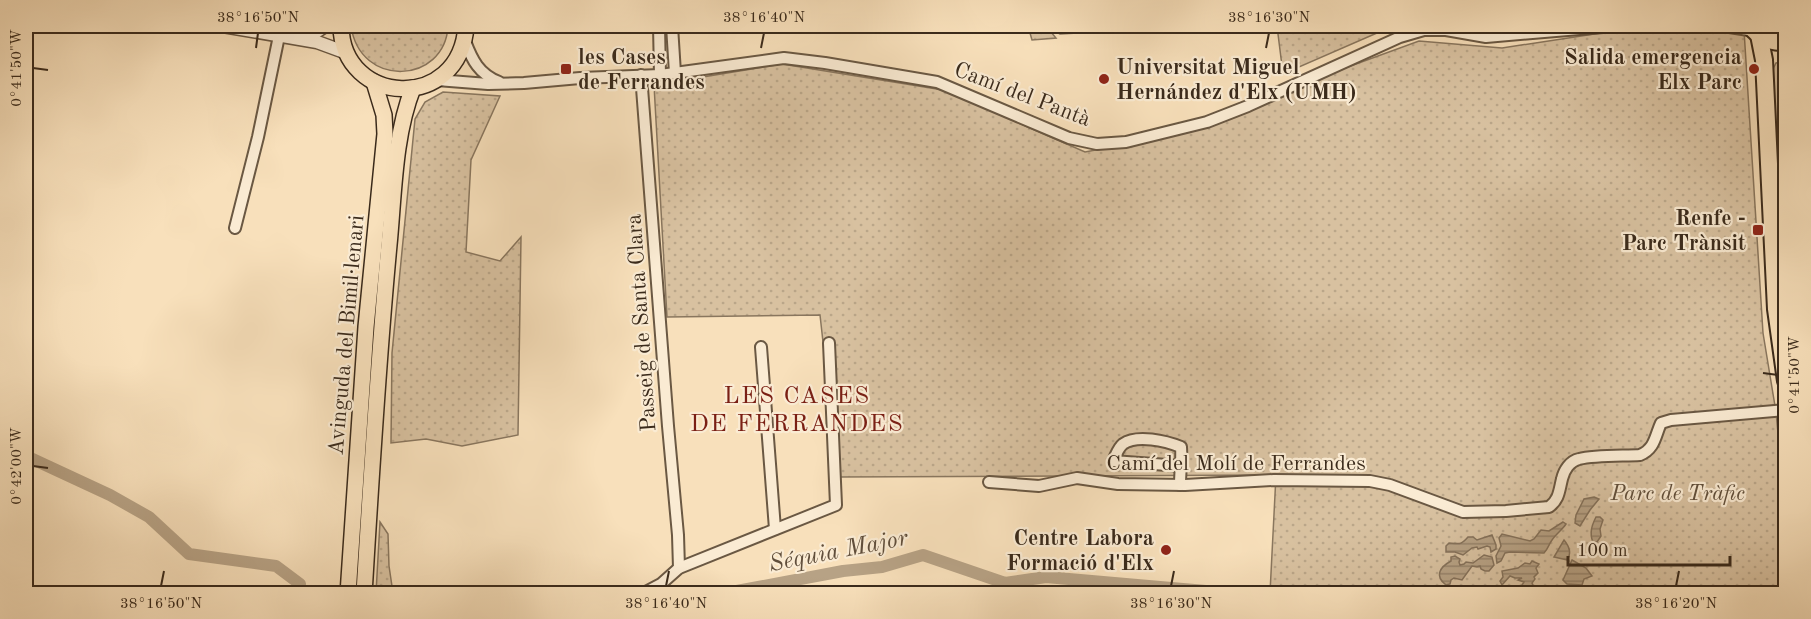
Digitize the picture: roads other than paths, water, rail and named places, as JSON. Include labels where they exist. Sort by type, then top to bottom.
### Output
[{"type":"highway","points":[[1754,30],[1770,40],[1785,42]]},
{"type":"highway","points":[[1754,30],[1764,59],[1785,381]]},
{"type":"main road","points":[[341,26],[341,36],[347,53],[362,74],[374,82],[393,88],[413,88],[426,85],[444,75],[455,63],[466,33]]},
{"type":"main road","name":"Avinguda del Bimil·lenari","points":[[348,594],[366,327],[385,134],[384,115],[374,82]]},
{"type":"main road","name":"Avinguda del Bimil·lenari","points":[[364,594],[378,373],[394,198],[403,117],[413,88]]},
{"type":"street","points":[[223,26],[317,42],[347,53]]},
{"type":"street","points":[[285,36],[316,32],[325,26]]},
{"type":"street","points":[[659,26],[660,75]]},
{"type":"street","points":[[672,26],[675,73]]},
{"type":"street","name":"Camí del Pantà","points":[[437,80],[505,84],[660,75],[784,58],[937,82],[1069,138],[1097,144],[1126,142],[1207,122],[1248,106],[1400,37],[1424,30],[1446,30],[1486,37],[1615,26]]},
{"type":"street","points":[[1723,26],[1754,30]]},
{"type":"street","points":[[466,33],[473,62],[490,78],[505,84]]},
{"type":"street","points":[[235,228],[285,36]]},
{"type":"street","name":"Passeig de Santa Clara","points":[[641,75],[680,568]]},
{"type":"street","points":[[642,594],[661,584],[680,568],[836,505],[829,343]]},
{"type":"street","points":[[761,347],[775,530]]},
{"type":"street","name":"Camí del Molí de Ferrandes","points":[[989,482],[1039,486],[1077,478],[1118,484],[1180,485],[1274,480],[1370,481],[1463,512],[1506,511],[1549,507],[1558,498],[1563,474],[1568,465],[1578,459],[1648,452],[1653,447],[1660,423],[1671,420],[1785,410]]},
{"type":"street","points":[[1180,485],[1181,466],[1180,447],[1168,441],[1132,439],[1121,446],[1113,461],[1181,466]]},
{"type":"waterway","name":"Séquia Major","points":[[26,456],[110,495],[149,517],[189,554],[276,566],[300,584]]},
{"type":"waterway","name":"Séquia Major","points":[[726,593],[843,571],[882,567],[923,555],[1005,583],[1046,577],[1240,594]]},
{"type":"place","name":"les Cases de Ferrandes","points":[[566,69]]},
{"type":"place","name":"Salida emergencia Elx Parc","points":[[1754,69]]},
{"type":"place","name":"Universitat Miguel Hernández d'Elx (UMH)","points":[[1104,79]]},
{"type":"place","name":"Renfe - Parc Trànsit","points":[[1758,230]]},
{"type":"place","name":"Centre Labora Formació d'Elx","points":[[1166,550]]},
{"type":"district","name":"LES CASES DE FERRANDES","points":[[797,409]]},
{"type":"park label","name":"Parc de Tràfic","points":[[1678,492]]}]
